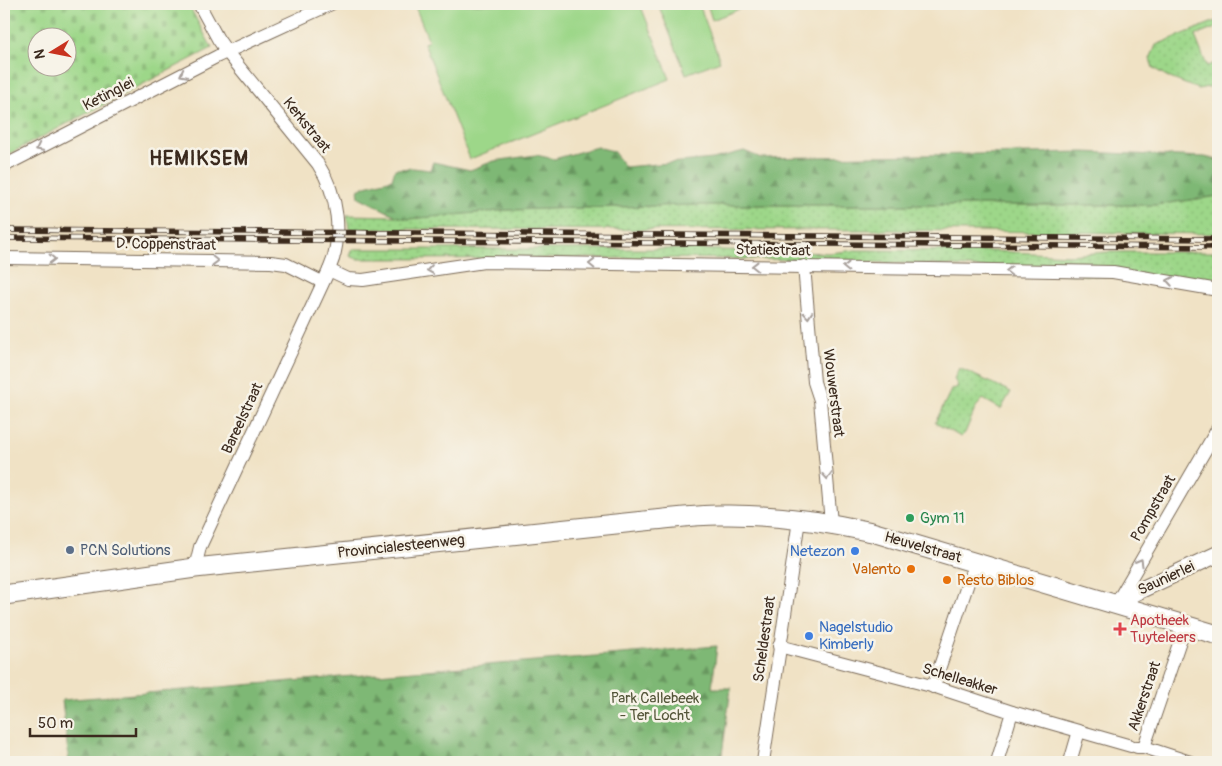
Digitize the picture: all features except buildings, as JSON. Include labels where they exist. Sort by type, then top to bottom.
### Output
[{"type":"main road","name":"Provincialesteenweg","points":[[4,595],[195,568],[698,516],[751,515],[799,520]]},
{"type":"main road","name":"Heuvelstraat","points":[[799,520],[831,523],[872,532],[1218,636]]},
{"type":"street","name":"Kerkstraat","points":[[199,4],[227,52],[318,164],[328,179],[334,196],[338,233],[335,257],[322,282]]},
{"type":"street","name":"Ketinglei","points":[[4,166],[227,52],[331,4]]},
{"type":"street","name":"D. Coppenstraat","points":[[4,258],[271,262],[286,264],[322,282]]},
{"type":"street","name":"Statiestraat","points":[[329,270],[348,279],[363,280],[484,262],[1113,272],[1218,290]]},
{"type":"street","name":"Wouwerstraat","points":[[804,266],[814,382],[820,400],[831,523]]},
{"type":"street","name":"Bareelstraat","points":[[195,568],[200,547],[322,282]]},
{"type":"street","name":"Pompstraat","points":[[1116,604],[1218,428]]},
{"type":"street","name":"Scheldestraat","points":[[763,762],[799,520]]},
{"type":"street","name":"Saunierlei","points":[[1116,604],[1134,593],[1218,554]]},
{"type":"street","points":[[933,687],[975,562]]},
{"type":"street","name":"Akkerstraat","points":[[1137,747],[1185,626]]},
{"type":"street","name":"Schelleakker","points":[[779,646],[933,687],[1012,712],[1190,762]]},
{"type":"street","points":[[997,762],[1012,712]]},
{"type":"street","points":[[1070,762],[1080,730]]},
{"type":"green space","points":[[4,4],[188,4],[212,48],[9,154],[4,143]]},
{"type":"green space","points":[[414,4],[640,4],[670,79],[470,159],[424,43],[429,41]]},
{"type":"green space","points":[[658,4],[699,4],[720,61],[686,74]]},
{"type":"green space","points":[[707,4],[752,4],[712,20]]},
{"type":"green space","points":[[1218,20],[1218,27],[1195,36],[1207,66],[1218,62],[1218,85],[1198,89],[1170,78],[1153,68],[1150,59],[1156,45]]},
{"type":"green space","points":[[597,147],[613,151],[625,167],[713,159],[744,151],[761,158],[1083,152],[1205,157],[1218,160],[1218,196],[1155,205],[689,205],[509,210],[408,219],[396,216],[359,197],[358,190],[392,179],[395,169],[413,168],[430,170],[433,162],[470,170],[494,161],[536,155],[554,159]]},
{"type":"green space","points":[[1218,196],[1218,234],[890,230],[349,229],[347,215],[396,216],[408,219],[509,210],[689,205],[1155,205]]},
{"type":"green space","points":[[353,249],[686,249],[830,253],[855,250],[994,251],[1069,255],[1108,252],[1218,252],[1218,285],[992,268],[846,261],[636,258],[357,259],[350,256]]},
{"type":"green space","points":[[959,368],[1011,392],[1001,409],[983,399],[976,407],[965,433],[961,437],[935,423],[952,388],[954,389],[958,386],[954,379]]},
{"type":"green space","name":"Park Callebeek - Ter Locht","points":[[717,646],[712,688],[731,688],[721,762],[69,762],[62,700]]},
{"type":"railway","points":[[4,230],[1218,239]]},
{"type":"railway","points":[[4,238],[1218,247]]},
{"type":"place","name":"Gym 11","points":[[910,518]]},
{"type":"place","name":"PCN Solutions","points":[[70,550]]},
{"type":"place","name":"Netezon","points":[[855,551]]},
{"type":"place","name":"Valento","points":[[911,569]]},
{"type":"place","name":"Resto Biblos","points":[[947,580]]},
{"type":"place","name":"Apotheek Tuyteleers","points":[[1120,629]]},
{"type":"place","name":"Nagelstudio Kimberly","points":[[809,636]]},
{"type":"district","name":"HEMIKSEM","points":[[199,158]]}]
